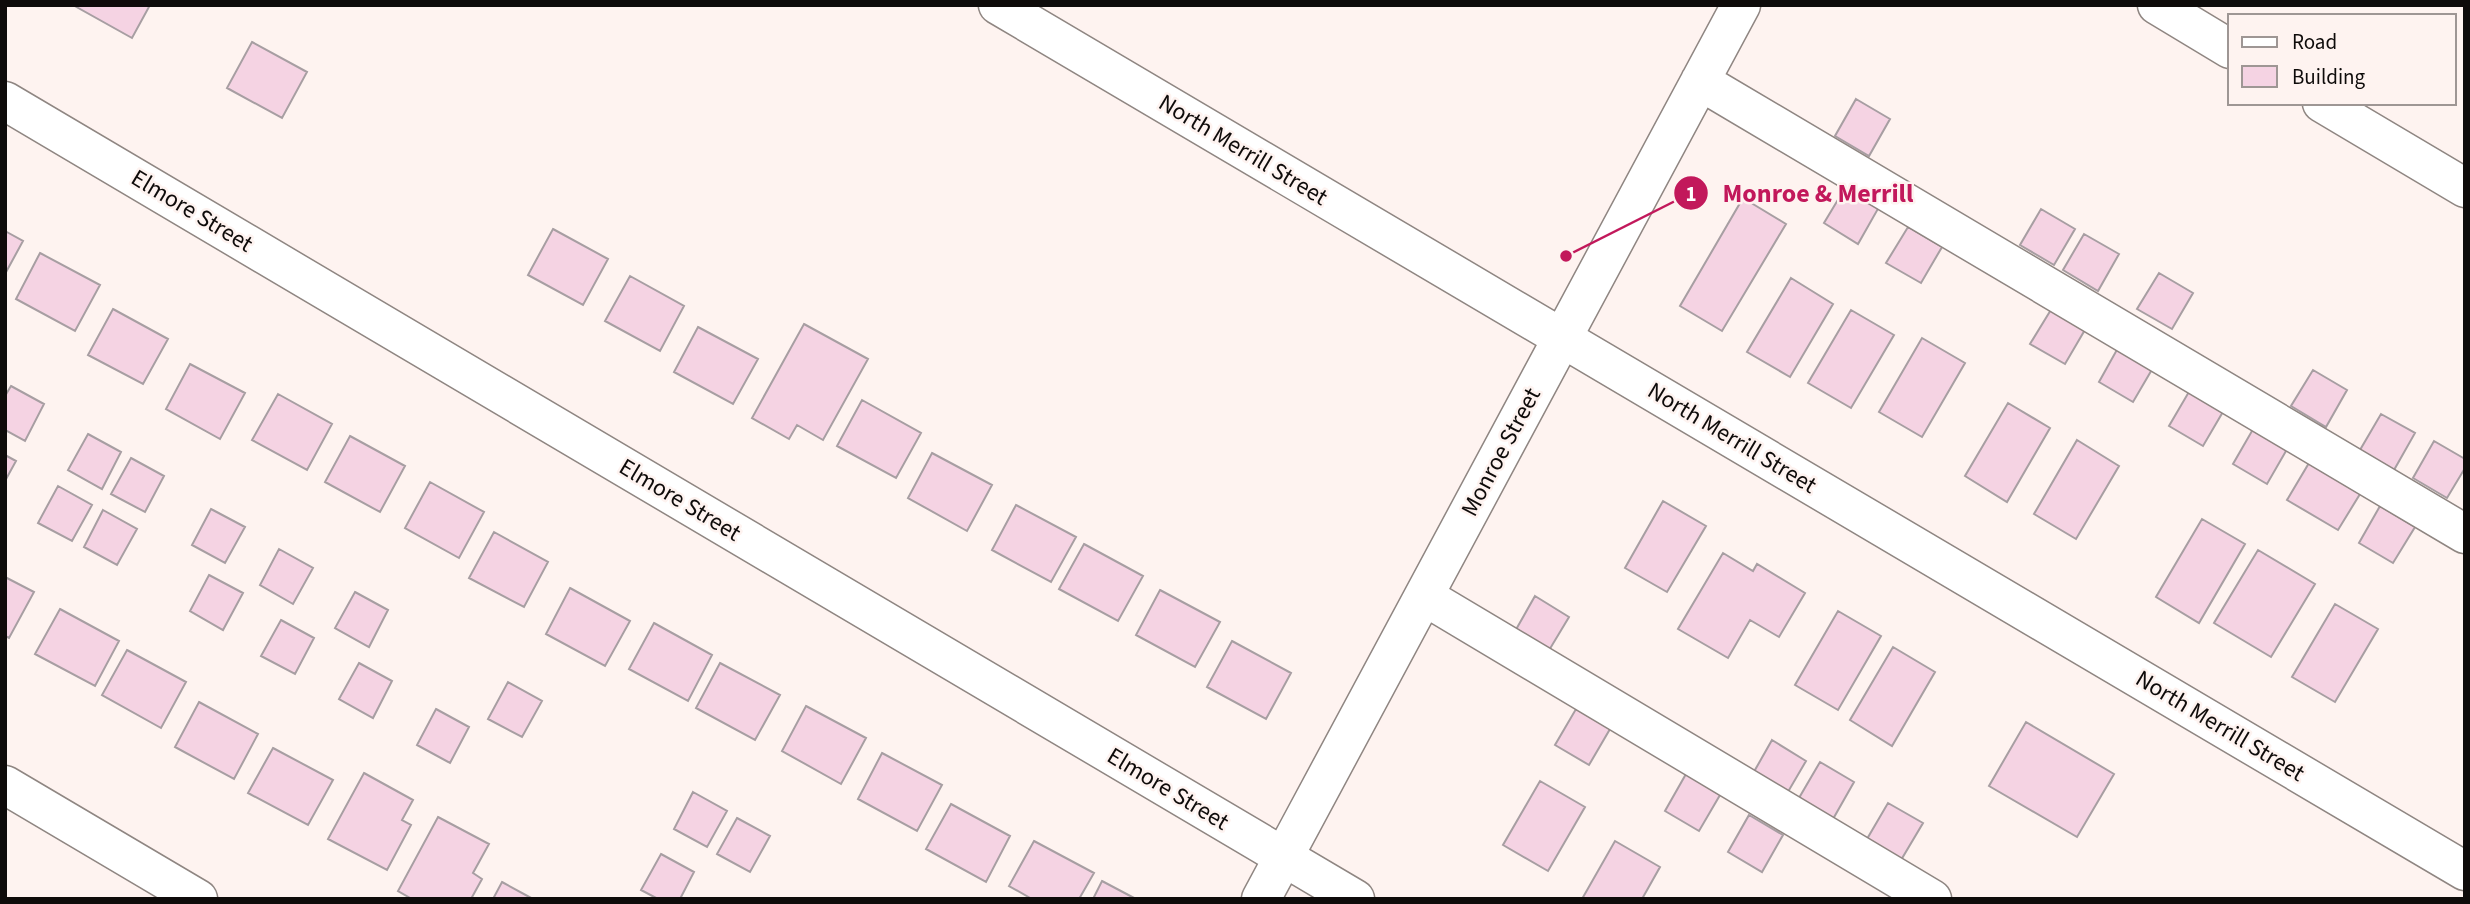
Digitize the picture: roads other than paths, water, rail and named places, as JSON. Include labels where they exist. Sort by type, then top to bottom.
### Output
[{"type":"street","name":"North Merrill Street","points":[[998,5],[2465,871]]},
{"type":"street","name":"Monroe Street","points":[[1261,899],[1741,5]]},
{"type":"street","points":[[2157,5],[2228,48]]},
{"type":"street","points":[[1700,81],[2465,534]]},
{"type":"street","name":"Elmore Street","points":[[5,101],[1355,899]]},
{"type":"street","points":[[2325,105],[2465,188]]},
{"type":"street","points":[[1424,597],[1932,899]]},
{"type":"street","points":[[5,785],[198,899]]},
{"type":"place","name":"Monroe & Merrill","points":[[1566,256]]}]
